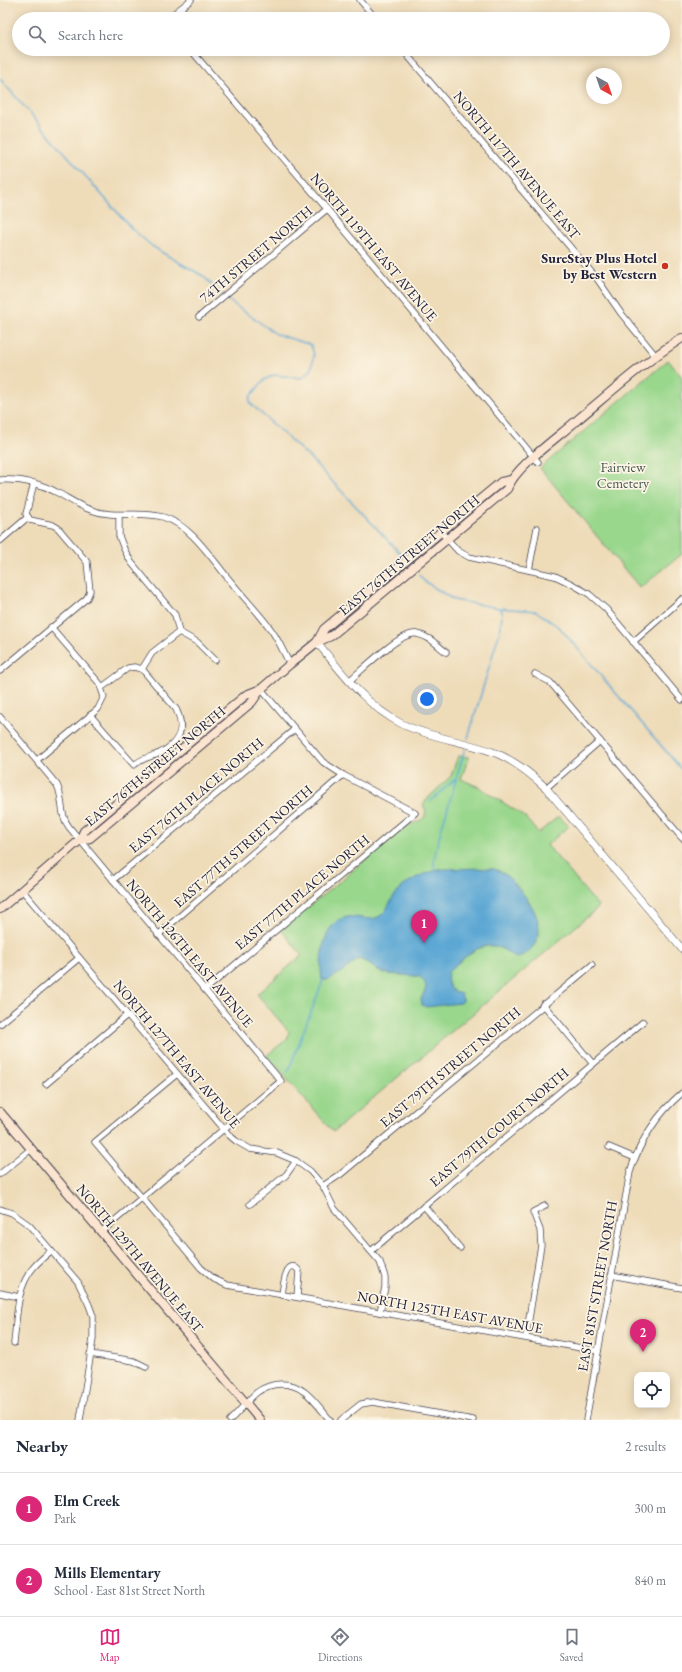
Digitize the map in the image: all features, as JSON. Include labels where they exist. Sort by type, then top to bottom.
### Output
[{"type":"main road","name":"EAST 76TH STREET NORTH","points":[[317,642],[324,629],[501,482],[511,480],[536,460],[655,355],[682,338]]},
{"type":"main road","name":"EAST 76TH STREET NORTH","points":[[0,909],[80,840],[84,831],[246,695],[261,689],[317,642],[331,636],[508,489],[511,480]]},
{"type":"main road","name":"NORTH 129TH AVENUE EAST","points":[[0,1112],[260,1420]]},
{"type":"street","points":[[176,12],[191,0]]},
{"type":"street","points":[[360,0],[370,12]]},
{"type":"street","name":"NORTH 119TH EAST AVENUE","points":[[196,56],[327,209],[536,460]]},
{"type":"street","name":"NORTH 117TH AVENUE EAST","points":[[408,56],[598,280],[620,312],[655,355]]},
{"type":"street","name":"74TH STREET NORTH","points":[[200,317],[327,209]]},
{"type":"street","points":[[0,480],[18,479],[34,483],[57,492],[90,510],[101,513],[119,516],[135,515],[162,517],[176,522],[188,531],[270,628],[290,664]]},
{"type":"street","points":[[0,671],[89,596],[90,591],[87,562],[58,528],[53,525],[30,520],[26,514],[34,483]]},
{"type":"street","points":[[119,516],[119,536],[131,562],[175,615],[179,632],[197,642],[214,660]]},
{"type":"street","points":[[0,540],[28,517]]},
{"type":"street","points":[[529,570],[537,528]]},
{"type":"street","points":[[441,532],[458,551],[469,557],[563,579],[590,594],[606,609],[681,696]]},
{"type":"street","points":[[633,642],[682,599]]},
{"type":"street","points":[[37,760],[90,715],[101,704],[104,697],[100,684],[52,627]]},
{"type":"street","points":[[142,669],[152,653],[179,632]]},
{"type":"street","points":[[349,681],[398,640],[412,634],[427,637],[446,652]]},
{"type":"street","points":[[317,642],[349,681],[371,704],[396,721],[418,730],[492,752],[523,767],[546,788],[681,946]]},
{"type":"street","points":[[90,715],[134,765],[144,758],[158,754],[174,743],[179,736],[181,724],[176,709],[142,669],[134,667],[128,668],[101,688]]},
{"type":"street","points":[[535,674],[550,682],[682,838]]},
{"type":"street","points":[[261,689],[323,762],[343,775]]},
{"type":"street","points":[[0,716],[57,785],[60,791],[61,810],[65,823],[80,840]]},
{"type":"street","name":"EAST 76TH PLACE NORTH","points":[[113,880],[295,729]]},
{"type":"street","points":[[546,788],[600,741]]},
{"type":"street","name":"EAST 77TH PLACE NORTH","points":[[205,990],[415,813],[343,775]]},
{"type":"street","name":"EAST 77TH STREET NORTH","points":[[158,934],[343,775]]},
{"type":"street","name":"NORTH 126TH EAST AVENUE","points":[[80,840],[281,1081],[223,1129]]},
{"type":"street","name":"NORTH 127TH EAST AVENUE","points":[[22,890],[223,1129],[236,1141],[250,1149],[277,1153],[296,1161],[310,1171],[324,1186],[334,1208],[380,1262],[385,1287],[380,1312]]},
{"type":"street","points":[[0,1024],[80,958]]},
{"type":"street","name":"EAST 79TH STREET NORTH","points":[[324,1186],[341,1174],[592,965]]},
{"type":"street","points":[[544,1004],[594,1064]]},
{"type":"street","points":[[46,1084],[127,1016]]},
{"type":"street","name":"EAST 79TH COURT NORTH","points":[[371,1251],[643,1022]]},
{"type":"street","name":"NORTH 125TH EAST AVENUE","points":[[177,1074],[95,1142],[208,1275],[221,1283],[236,1287],[526,1337],[598,1351]]},
{"type":"street","name":"EAST 81ST STREET NORTH","points":[[586,1420],[626,1192],[635,1158],[641,1143],[659,1116],[682,1093]]},
{"type":"street","points":[[101,1232],[223,1129]]},
{"type":"street","points":[[609,1147],[635,1158]]},
{"type":"street","points":[[0,1174],[31,1149]]},
{"type":"street","points":[[250,1204],[286,1175],[296,1161]]},
{"type":"street","points":[[424,1206],[460,1248]]},
{"type":"street","points":[[526,1337],[541,1245],[540,1230],[533,1212],[545,1206]]},
{"type":"street","points":[[0,1209],[12,1213],[29,1225],[78,1282],[89,1305],[93,1316],[94,1328],[80,1420]]},
{"type":"street","points":[[14,1343],[19,1297],[27,1275],[33,1267],[51,1251]]},
{"type":"street","points":[[282,1295],[286,1273],[288,1268],[293,1266],[299,1270],[297,1297]]},
{"type":"street","points":[[611,1275],[682,1288]]},
{"type":"street","points":[[0,1294],[19,1297]]},
{"type":"street","points":[[90,1354],[134,1361],[146,1367]]},
{"type":"street","points":[[230,1420],[254,1395],[265,1387],[274,1384],[289,1384],[305,1391],[330,1420]]},
{"type":"street","points":[[341,1420],[361,1404],[373,1402],[473,1420]]},
{"type":"green space","name":"Fairview Cemetery","points":[[668,360],[682,377],[682,554],[640,588],[540,468]]},
{"type":"green space","points":[[458,756],[469,757],[461,779],[479,787],[524,816],[538,833],[559,816],[569,826],[547,845],[599,907],[333,1132],[283,1073],[266,1056],[287,1039],[289,1032],[257,994],[302,955],[281,930],[405,827],[421,820],[426,811],[423,805],[428,798],[451,776]]},
{"type":"water","points":[[445,869],[494,869],[510,878],[530,903],[537,918],[539,933],[532,948],[525,954],[516,958],[502,949],[493,946],[485,946],[478,948],[465,957],[448,972],[447,976],[451,989],[461,994],[463,1000],[460,1003],[426,1007],[422,1005],[421,999],[426,985],[420,977],[384,973],[359,959],[336,976],[322,980],[322,953],[327,934],[332,926],[339,920],[347,917],[372,919],[380,916],[404,885],[424,874]]},
{"type":"waterway","points":[[0,79],[132,229],[152,246],[203,276],[222,295]]},
{"type":"waterway","points":[[225,298],[276,334],[311,345],[314,355],[311,370],[302,378],[274,375],[264,380],[250,397],[250,403],[311,459],[402,555]]},
{"type":"waterway","points":[[419,575],[424,581],[454,600],[499,608],[536,611],[560,628],[682,770]]},
{"type":"waterway","points":[[468,738],[501,627],[502,611],[499,608]]},
{"type":"waterway","points":[[434,872],[434,860],[438,841],[465,749]]},
{"type":"waterway","points":[[431,801],[455,779]]},
{"type":"waterway","points":[[288,1072],[324,978]]},
{"type":"place","name":"SureStay Plus Hotel by Best Western","points":[[665,266]]},
{"type":"place","name":"Elm Creek","points":[[424,943]]},
{"type":"place","name":"Mills Elementary","points":[[643,1352]]}]
